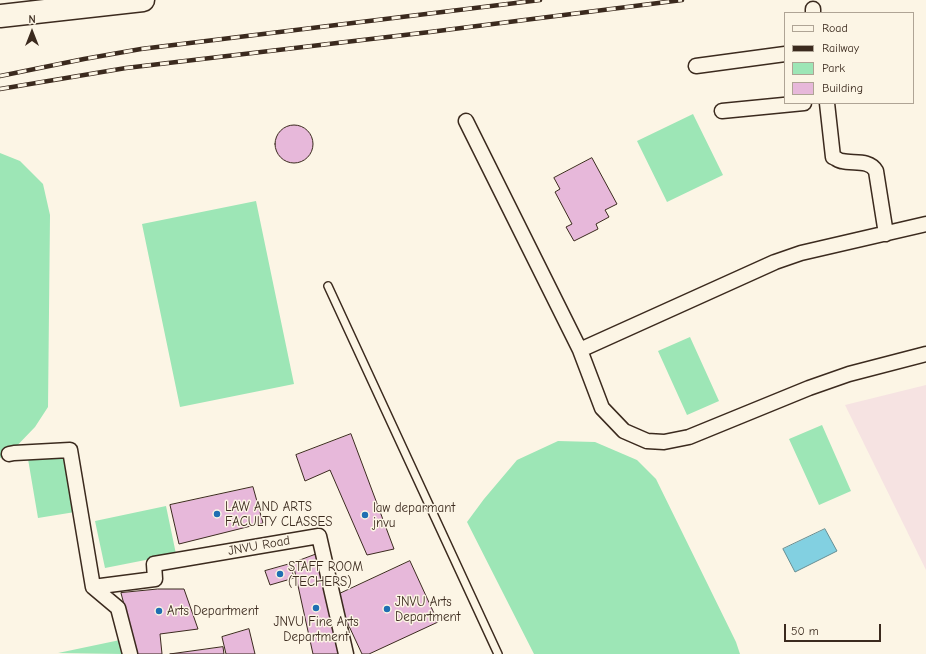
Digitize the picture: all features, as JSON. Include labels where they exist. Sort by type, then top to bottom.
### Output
[{"type":"main road","points":[[0,16],[143,0]]},
{"type":"street","points":[[696,66],[784,54]]},
{"type":"street","points":[[722,111],[794,104]]},
{"type":"street","points":[[827,104],[833,157],[841,161],[867,164],[874,167],[876,171],[886,234]]},
{"type":"street","points":[[466,121],[580,350],[602,408],[624,431],[647,441],[664,442],[689,437],[809,388],[849,374],[926,354]]},
{"type":"street","points":[[580,350],[774,262],[801,253],[926,224]]},
{"type":"street","points":[[9,454],[70,450],[93,587],[118,608],[130,654]]},
{"type":"street","name":"JNVU Road","points":[[93,587],[155,579],[154,564],[320,536],[346,654]]},
{"type":"lane","points":[[328,286],[498,654]]},
{"type":"shaded area","points":[[926,385],[926,570],[845,405]]},
{"type":"green space","points":[[693,114],[723,175],[667,202],[637,141]]},
{"type":"green space","points":[[0,153],[20,161],[43,184],[50,215],[48,407],[35,427],[9,454],[0,458]]},
{"type":"green space","points":[[256,201],[294,384],[180,407],[142,224]]},
{"type":"green space","points":[[690,337],[719,401],[687,415],[658,351]]},
{"type":"green space","points":[[822,425],[851,491],[819,505],[789,439]]},
{"type":"green space","points":[[558,441],[595,442],[637,460],[656,479],[736,642],[740,654],[534,654],[467,522],[484,499],[517,460]]},
{"type":"green space","points":[[64,453],[75,512],[38,518],[28,459]]},
{"type":"green space","points":[[166,506],[176,554],[105,568],[95,521]]},
{"type":"green space","points":[[120,640],[123,654],[58,653]]},
{"type":"water","points":[[825,529],[837,551],[795,572],[783,549]]},
{"type":"building","points":[[294,125],[307,131],[313,144],[307,157],[294,163],[281,157],[275,144],[281,131]]},
{"type":"building","points":[[592,158],[617,204],[605,210],[609,217],[596,224],[598,229],[574,241],[566,227],[572,224],[555,192],[560,189],[554,178]]},
{"type":"building","name":"law deparmant jnvu","points":[[351,434],[394,549],[367,555],[330,470],[305,481],[296,455]]},
{"type":"building","name":"LAW AND ARTS FACULTY CLASSES","points":[[253,487],[263,523],[179,544],[170,505]]},
{"type":"building","name":"JNVU Fine Arts Department","points":[[317,554],[339,654],[313,654],[293,563]]},
{"type":"building","name":"JNVU Arts Department","points":[[410,561],[438,622],[369,654],[362,654],[335,596]]},
{"type":"building","name":"STAFF ROOM (TECHERS)","points":[[290,564],[294,578],[270,585],[265,571]]},
{"type":"building","name":"Arts Department","points":[[158,589],[184,589],[198,629],[160,634],[162,654],[137,654],[121,593]]},
{"type":"building","name":"Arts Department","points":[[249,629],[255,654],[226,654],[222,637]]},
{"type":"building","name":"Arts Department","points":[[223,647],[224,654],[170,654]]},
{"type":"railway","points":[[0,76],[141,49],[540,0]]},
{"type":"railway","points":[[0,89],[126,68],[682,0]]},
{"type":"place","name":"LAW AND ARTS FACULTY CLASSES","points":[[217,514]]},
{"type":"place","name":"law deparmant jnvu","points":[[365,515]]},
{"type":"place","name":"STAFF ROOM (TECHERS)","points":[[280,574]]},
{"type":"place","name":"JNVU Fine Arts Department","points":[[316,608]]},
{"type":"place","name":"JNVU Arts Department","points":[[387,609]]},
{"type":"place","name":"Arts Department","points":[[159,611]]}]
